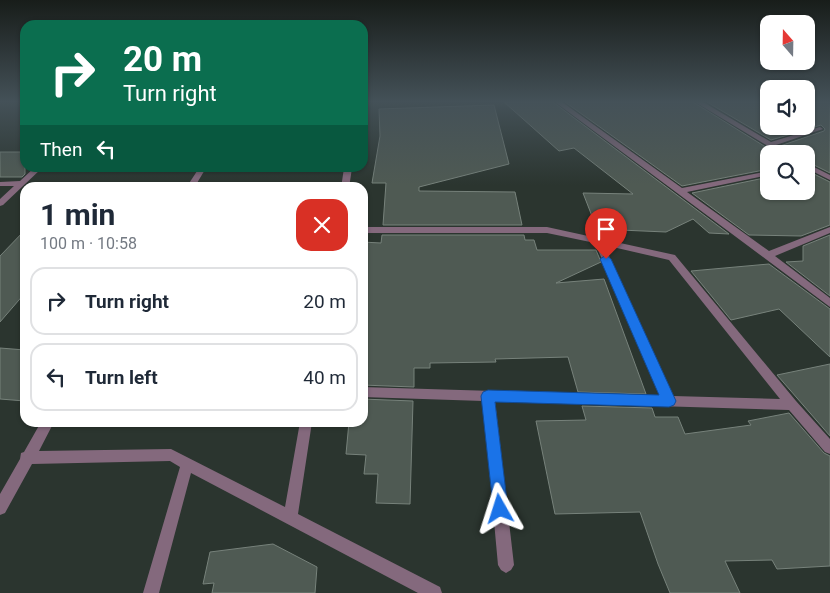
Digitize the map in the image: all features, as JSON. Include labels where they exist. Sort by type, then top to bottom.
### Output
[{"type":"street","points":[[596,130],[768,255],[830,303]]},
{"type":"street","points":[[746,130],[771,144],[818,130]]},
{"type":"street","points":[[815,170],[830,178]]},
{"type":"street","points":[[22,182],[33,172]]},
{"type":"street","points":[[679,191],[760,175]]},
{"type":"street","points":[[0,184],[20,183]]},
{"type":"street","points":[[0,203],[20,184]]},
{"type":"street","points":[[368,230],[547,230],[672,257],[792,405],[830,448]]},
{"type":"street","points":[[768,255],[830,230]]},
{"type":"street","points":[[598,241],[669,401]]},
{"type":"street","points":[[368,392],[792,405]]},
{"type":"street","points":[[488,396],[506,565]]},
{"type":"street","points":[[0,508],[26,458],[45,427]]},
{"type":"street","points":[[290,518],[305,427]]},
{"type":"street","points":[[26,458],[171,455],[434,593]]},
{"type":"street","points":[[151,593],[187,464]]},
{"type":"building","points":[[380,130],[500,130],[509,164],[419,187],[419,191],[515,192],[522,225],[383,225],[386,183],[372,183]]},
{"type":"building","points":[[535,130],[590,130],[729,234],[709,233],[693,219],[666,232],[597,229],[583,193],[633,194],[574,148],[559,151]]},
{"type":"building","points":[[604,130],[738,130],[762,145],[760,145],[760,171],[682,186]]},
{"type":"building","points":[[825,130],[830,130],[830,173],[815,166],[815,145],[783,145]]},
{"type":"building","points":[[763,135],[788,135],[771,140]]},
{"type":"building","points":[[0,152],[20,152],[20,172],[25,172],[25,174],[22,177],[0,177]]},
{"type":"building","points":[[815,174],[830,182],[830,225],[801,236],[749,235],[692,193],[760,179],[760,200],[815,200]]},
{"type":"building","points":[[20,235],[20,299],[0,322],[0,256]]},
{"type":"building","points":[[382,235],[524,235],[525,240],[534,240],[537,250],[596,250],[601,262],[556,283],[604,279],[646,394],[578,392],[568,357],[495,359],[496,362],[430,363],[430,368],[414,368],[414,387],[368,385],[368,242],[381,243]]},
{"type":"building","points":[[830,235],[830,296],[786,262],[803,261],[803,246]]},
{"type":"building","points":[[769,264],[830,309],[830,357],[779,309],[731,320],[691,271]]},
{"type":"building","points":[[0,348],[20,350],[20,401],[0,399]]},
{"type":"building","points":[[830,364],[830,436],[777,375]]},
{"type":"building","points":[[368,399],[413,401],[410,504],[376,503],[378,474],[364,474],[366,455],[346,454],[349,427],[368,427]]},
{"type":"building","points":[[582,406],[652,408],[655,417],[678,417],[685,434],[751,425],[748,421],[789,413],[824,453],[830,456],[830,566],[777,569],[772,560],[725,561],[740,593],[670,593],[640,512],[555,514],[536,421],[586,420]]},
{"type":"building","points":[[273,544],[317,567],[315,593],[212,593],[214,583],[203,584],[210,552]]},
{"type":"route","points":[[500,509],[488,396],[669,401],[606,259]]}]
